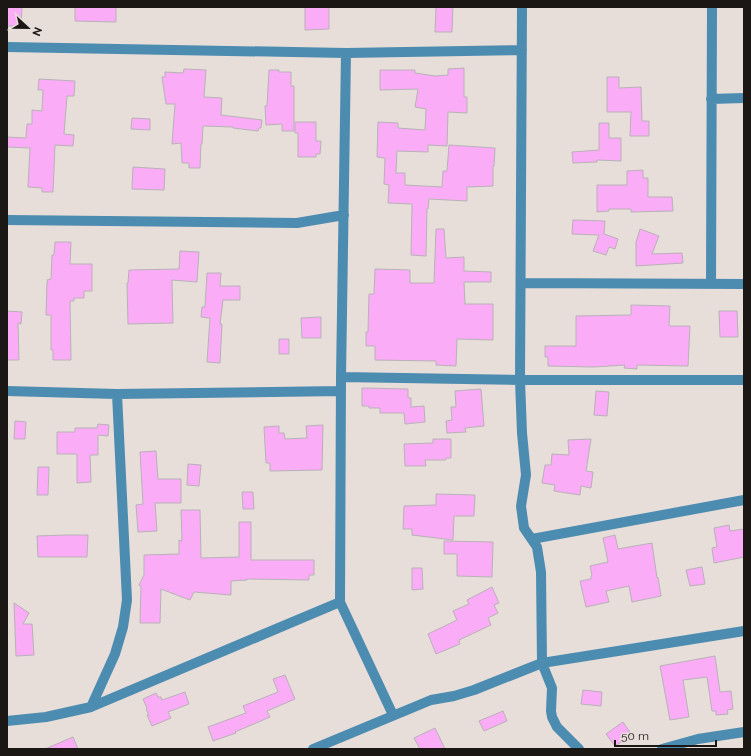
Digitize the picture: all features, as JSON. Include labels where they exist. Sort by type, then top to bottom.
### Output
[{"type":"street","points":[[522,7],[520,380],[522,433],[526,475],[521,506],[524,528],[538,547],[541,572],[542,663],[552,688],[552,717],[558,727],[579,749]]},
{"type":"street","points":[[711,284],[712,7]]},
{"type":"street","points":[[7,47],[346,53],[522,50]]},
{"type":"street","points":[[346,53],[341,377],[340,602],[393,715]]},
{"type":"street","points":[[712,99],[744,98]]},
{"type":"street","points":[[7,220],[298,222],[344,215]]},
{"type":"street","points":[[521,283],[744,284]]},
{"type":"street","points":[[341,377],[520,380],[744,380]]},
{"type":"street","points":[[7,392],[117,394],[341,391]]},
{"type":"street","points":[[91,706],[115,654],[123,627],[127,600],[117,394]]},
{"type":"street","points":[[532,539],[744,500]]},
{"type":"street","points":[[7,721],[46,717],[91,706],[340,602]]},
{"type":"street","points":[[313,749],[431,700],[454,696],[474,690],[542,663],[744,631]]},
{"type":"street","points":[[662,749],[698,739],[744,732]]},
{"type":"building","points":[[7,7],[22,7],[21,26],[7,26]]},
{"type":"building","points":[[75,7],[116,7],[116,22],[75,21]]},
{"type":"building","points":[[305,7],[329,7],[329,29],[305,30]]},
{"type":"building","points":[[436,7],[453,7],[452,32],[435,32]]},
{"type":"building","points":[[464,68],[464,97],[467,97],[467,113],[448,112],[447,146],[428,145],[428,152],[397,151],[396,173],[405,173],[405,185],[442,187],[443,171],[447,171],[449,145],[495,148],[493,186],[467,187],[467,201],[429,199],[427,209],[426,256],[411,255],[412,204],[388,203],[389,185],[384,184],[385,158],[377,157],[378,122],[398,123],[398,128],[425,130],[426,109],[415,107],[418,89],[380,90],[380,70],[415,70],[415,73],[435,76],[448,75],[448,69]]},
{"type":"building","points":[[184,69],[206,70],[204,97],[222,98],[221,115],[262,120],[261,128],[259,128],[258,131],[233,127],[203,126],[200,168],[189,168],[189,163],[182,163],[181,143],[172,144],[175,104],[166,104],[162,77],[165,77],[165,72],[183,73]]},
{"type":"building","points":[[269,70],[291,72],[291,86],[294,86],[294,131],[282,131],[282,124],[266,125],[265,106],[267,106]]},
{"type":"building","points":[[607,77],[619,77],[619,88],[641,87],[642,121],[649,121],[649,136],[630,136],[631,112],[607,112]]},
{"type":"building","points":[[39,79],[75,81],[74,96],[67,96],[64,134],[74,135],[73,146],[55,145],[53,192],[42,192],[42,188],[28,187],[30,148],[7,147],[7,137],[26,138],[27,124],[32,124],[32,110],[42,111],[43,90],[38,90]]},
{"type":"building","points":[[132,118],[150,119],[150,130],[131,129]]},
{"type":"building","points":[[295,122],[316,122],[316,141],[321,141],[320,154],[316,154],[316,157],[298,157],[298,133],[295,133]]},
{"type":"building","points":[[599,123],[609,123],[609,138],[621,138],[621,161],[597,160],[597,162],[573,163],[572,152],[599,150]]},
{"type":"building","points":[[133,167],[165,169],[164,190],[132,189]]},
{"type":"building","points":[[643,170],[643,178],[648,178],[648,197],[672,197],[673,211],[631,212],[631,209],[609,209],[609,211],[597,212],[597,185],[627,185],[627,171]]},
{"type":"building","points":[[573,220],[605,221],[604,234],[618,239],[615,249],[609,247],[606,255],[593,251],[599,235],[572,234]]},
{"type":"building","points":[[436,229],[444,229],[446,258],[464,257],[464,271],[491,272],[491,282],[464,282],[465,304],[493,304],[493,340],[457,339],[456,366],[436,365],[436,361],[375,360],[375,346],[366,346],[366,332],[368,332],[369,294],[374,294],[375,269],[410,270],[410,283],[434,283]]},
{"type":"building","points":[[640,229],[659,236],[652,254],[682,253],[683,263],[636,266],[636,242]]},
{"type":"building","points":[[55,242],[71,242],[70,264],[92,264],[92,291],[84,291],[84,298],[74,298],[74,301],[70,301],[71,360],[53,360],[53,350],[51,350],[51,315],[46,315],[47,280],[51,279],[52,255],[54,255]]},
{"type":"building","points":[[180,251],[199,252],[197,282],[172,280],[173,323],[128,324],[127,283],[129,270],[179,269]]},
{"type":"building","points":[[207,273],[221,273],[220,286],[240,286],[240,300],[223,300],[220,324],[222,324],[220,363],[207,362],[210,318],[201,317],[202,307],[205,307]]},
{"type":"building","points":[[631,305],[670,306],[669,326],[690,326],[688,366],[637,365],[637,369],[624,368],[625,365],[593,367],[548,366],[548,357],[545,357],[545,346],[576,346],[576,316],[631,315]]},
{"type":"building","points":[[7,311],[22,312],[21,324],[18,323],[19,360],[7,360]]},
{"type":"building","points":[[719,311],[737,311],[738,337],[720,337]]},
{"type":"building","points":[[321,317],[321,338],[302,338],[301,318]]},
{"type":"building","points":[[279,339],[289,339],[289,354],[279,354]]},
{"type":"building","points":[[362,388],[408,389],[408,398],[411,398],[411,407],[424,406],[425,422],[405,424],[404,413],[380,413],[380,408],[369,408],[369,406],[362,406]]},
{"type":"building","points":[[481,389],[484,426],[465,428],[466,432],[447,433],[446,421],[452,420],[451,407],[456,407],[455,391]]},
{"type":"building","points":[[596,391],[609,392],[607,416],[594,415]]},
{"type":"building","points":[[15,421],[26,422],[25,439],[14,439]]},
{"type":"building","points":[[98,424],[109,425],[108,436],[98,435],[98,455],[90,455],[91,482],[77,483],[77,454],[57,454],[57,432],[75,432],[75,428],[97,428]]},
{"type":"building","points":[[323,425],[322,470],[270,471],[270,463],[266,463],[264,427],[279,426],[279,433],[284,433],[285,439],[307,438],[306,426]]},
{"type":"building","points":[[433,439],[451,439],[451,458],[446,458],[446,460],[425,460],[426,466],[405,466],[404,444],[433,443]]},
{"type":"building","points":[[591,439],[586,471],[593,472],[591,488],[581,486],[580,495],[554,491],[555,485],[542,483],[545,465],[551,465],[552,454],[569,455],[568,440]]},
{"type":"building","points":[[156,451],[158,479],[181,479],[181,503],[155,503],[157,531],[138,532],[136,505],[143,504],[140,452]]},
{"type":"building","points":[[188,464],[201,465],[199,486],[187,485]]},
{"type":"building","points":[[38,467],[49,467],[48,495],[37,495]]},
{"type":"building","points":[[242,492],[253,492],[254,509],[243,509]]},
{"type":"building","points":[[436,494],[475,495],[474,516],[454,516],[453,540],[412,535],[412,529],[403,529],[404,506],[436,505]]},
{"type":"building","points":[[181,510],[200,510],[201,558],[239,557],[239,522],[251,522],[251,560],[314,560],[314,575],[309,575],[309,580],[247,579],[231,581],[231,595],[194,592],[190,600],[161,589],[160,623],[140,623],[141,586],[139,585],[144,575],[144,555],[179,554],[179,540],[182,541]]},
{"type":"building","points":[[729,525],[730,531],[744,529],[744,557],[714,563],[712,548],[717,547],[714,528]]},
{"type":"building","points":[[88,535],[87,557],[38,557],[37,536]]},
{"type":"building","points":[[615,535],[618,549],[652,543],[661,596],[632,602],[629,586],[606,591],[609,602],[586,607],[580,581],[591,579],[592,575],[590,566],[608,562],[603,538]]},
{"type":"building","points":[[444,541],[493,542],[492,577],[457,576],[457,554],[444,554]]},
{"type":"building","points":[[702,567],[705,584],[690,586],[686,570]]},
{"type":"building","points":[[412,568],[422,568],[423,589],[412,590]]},
{"type":"building","points":[[492,587],[499,603],[494,605],[498,613],[488,618],[491,625],[459,640],[460,644],[436,654],[428,634],[457,620],[453,611],[469,604],[467,600]]},
{"type":"building","points":[[14,603],[29,613],[23,624],[32,624],[34,655],[16,656]]},
{"type":"building","points":[[715,656],[720,692],[731,691],[733,709],[727,710],[728,714],[716,715],[716,711],[712,711],[707,677],[683,680],[689,717],[670,720],[660,666]]},
{"type":"building","points":[[285,675],[295,699],[267,711],[270,717],[235,732],[236,733],[213,741],[208,727],[246,713],[243,706],[278,692],[273,679]]},
{"type":"building","points":[[583,690],[602,692],[601,706],[581,704]]},
{"type":"building","points":[[185,692],[189,704],[168,712],[171,718],[152,726],[147,715],[149,715],[143,699],[156,693],[162,700]]},
{"type":"building","points":[[503,711],[507,721],[484,731],[479,721]]},
{"type":"building","points":[[623,722],[632,735],[615,746],[606,734]]},
{"type":"building","points":[[435,728],[445,749],[420,749],[414,738]]},
{"type":"building","points":[[73,737],[78,749],[45,749]]}]
